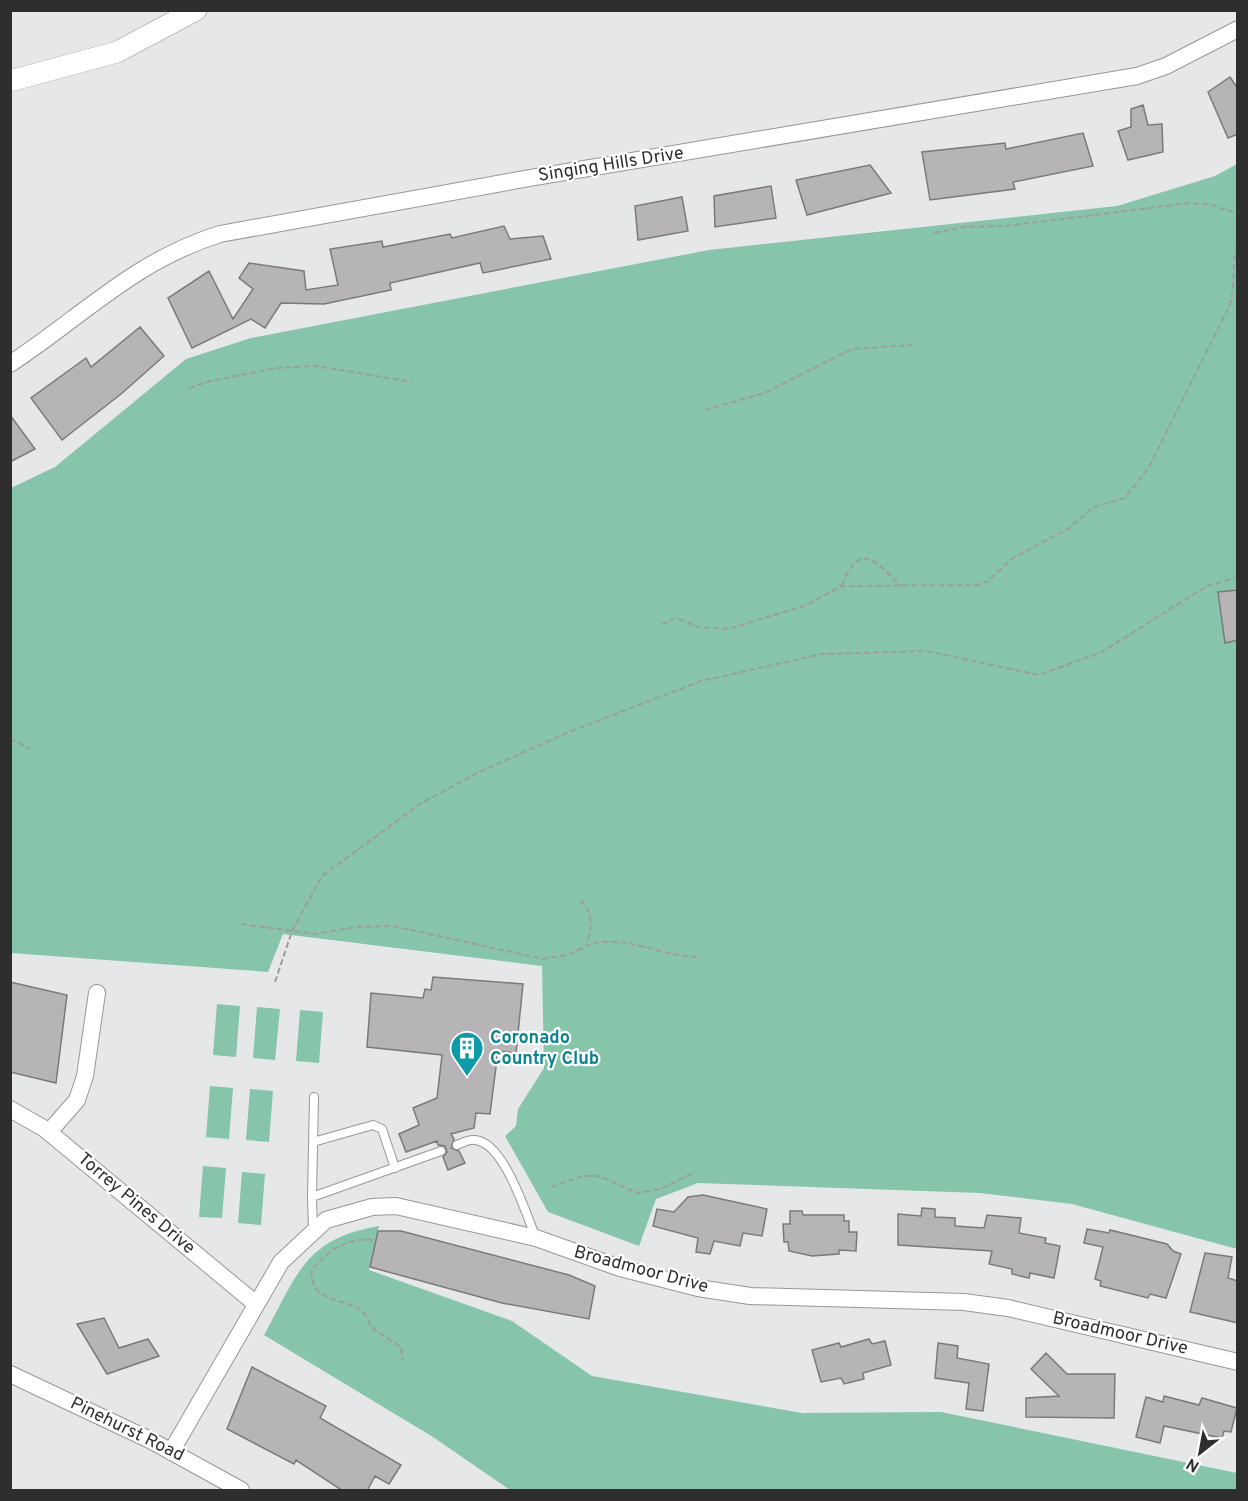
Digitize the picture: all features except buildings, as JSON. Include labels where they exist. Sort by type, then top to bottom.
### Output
[{"type":"street","points":[[10,81],[83,64],[117,52],[196,10]]},
{"type":"street","name":"Singing Hills Drive","points":[[10,364],[140,269],[189,244],[220,234],[500,183],[1137,76],[1166,66],[1238,29]]},
{"type":"street","points":[[49,1132],[77,1100],[85,1076],[97,993]]},
{"type":"street","name":"Torrey Pines Drive","points":[[10,1110],[49,1132],[256,1304]]},
{"type":"street","name":"Broadmoor Drive","points":[[171,1452],[281,1262],[326,1220],[363,1208],[396,1206],[536,1238],[620,1268],[698,1288],[750,1296],[964,1302],[1008,1308],[1238,1362]]},
{"type":"street","name":"Pinehurst Road","points":[[10,1374],[171,1452],[242,1491]]},
{"type":"lane","points":[[314,1097],[312,1197],[314,1230]]},
{"type":"lane","points":[[313,1142],[373,1125],[381,1129],[395,1168]]},
{"type":"lane","points":[[457,1145],[473,1139],[488,1144],[499,1156],[536,1238]]},
{"type":"lane","points":[[312,1197],[441,1151]]},
{"type":"path","points":[[934,233],[964,226],[1006,226],[1190,203],[1213,206],[1238,214]]},
{"type":"path","points":[[662,624],[676,618],[698,627],[728,629],[807,605],[841,586],[976,585],[988,581],[1012,558],[1069,528],[1094,507],[1125,498],[1149,467],[1228,309],[1234,295],[1234,261],[1238,244]]},
{"type":"path","points":[[705,410],[764,393],[852,349],[912,345]]},
{"type":"path","points":[[189,388],[211,381],[276,368],[316,366],[412,382]]},
{"type":"path","points":[[841,586],[853,561],[861,557],[869,558],[877,563],[902,586]]},
{"type":"path","points":[[275,982],[292,931],[322,876],[420,804],[477,773],[559,736],[701,681],[822,654],[927,651],[1039,675],[1101,652],[1208,586],[1238,577]]},
{"type":"path","points":[[10,739],[31,749]]},
{"type":"path","points":[[581,900],[591,918],[592,929],[587,943]]},
{"type":"path","points":[[241,924],[316,934],[357,927],[393,926],[543,958],[567,955],[587,943],[634,944],[688,957],[701,957]]},
{"type":"path","points":[[551,1186],[583,1176],[599,1176],[637,1193],[661,1189],[695,1172]]},
{"type":"path","points":[[373,1240],[350,1241],[334,1248],[312,1269],[312,1279],[315,1288],[328,1298],[361,1310],[372,1327],[401,1348],[403,1360]]},
{"type":"green space","points":[[1237,164],[1237,1249],[1072,1204],[980,1193],[698,1183],[656,1199],[639,1246],[548,1212],[505,1136],[516,1126],[518,1109],[544,1068],[542,966],[283,934],[268,972],[11,953],[11,488],[55,467],[186,359],[251,338],[709,250],[1117,206],[1215,176]]},
{"type":"green space","points":[[217,1004],[240,1006],[236,1057],[213,1055]]},
{"type":"green space","points":[[257,1007],[280,1009],[275,1060],[253,1058]]},
{"type":"green space","points":[[300,1010],[323,1012],[319,1063],[296,1061]]},
{"type":"green space","points":[[210,1086],[233,1088],[229,1139],[206,1137]]},
{"type":"green space","points":[[250,1089],[273,1091],[269,1142],[246,1140]]},
{"type":"green space","points":[[203,1166],[226,1168],[222,1218],[199,1217]]},
{"type":"green space","points":[[242,1172],[265,1174],[261,1225],[238,1223]]},
{"type":"green space","points":[[379,1226],[369,1270],[512,1321],[592,1376],[802,1413],[941,1412],[1237,1473],[1237,1490],[510,1490],[433,1437],[264,1335],[306,1262],[334,1240]]},
{"type":"place","name":"Coronado Country Club","points":[[467,1077]]}]
